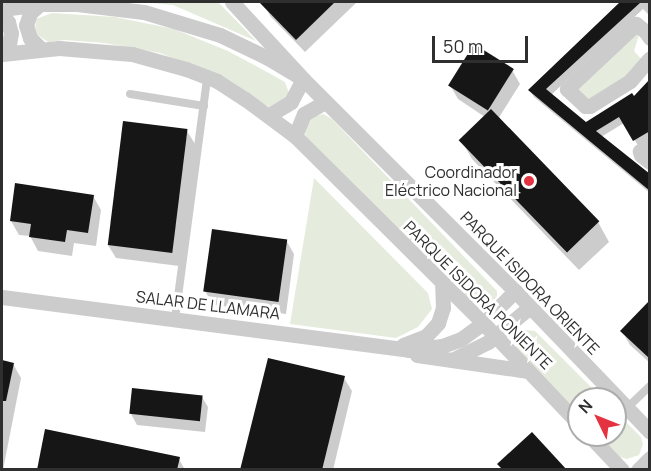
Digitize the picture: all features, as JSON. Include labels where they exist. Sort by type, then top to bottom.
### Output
[{"type":"street","points":[[232,2],[303,79],[291,102],[269,115]]},
{"type":"street","points":[[40,4],[28,17],[26,28],[30,38],[40,48]]},
{"type":"street","name":"PARQUE ISIDORA ORIENTE","points":[[2,9],[40,4],[118,4],[178,20],[220,35],[268,58],[303,79],[515,291],[607,387]]},
{"type":"street","points":[[2,15],[10,25],[11,37],[2,54]]},
{"type":"street","points":[[650,38],[636,24],[567,89],[585,106],[590,106],[630,81],[650,58]]},
{"type":"street","name":"PARQUE ISIDORA PONIENTE","points":[[2,54],[40,48],[78,48],[132,54],[207,78],[269,115],[295,136],[483,323],[567,412]]},
{"type":"street","points":[[295,136],[304,114],[325,102]]},
{"type":"street","points":[[650,145],[640,151],[641,155],[650,162]]},
{"type":"street","points":[[402,349],[434,330],[443,308],[442,283]]},
{"type":"street","name":"SALAR DE LLAMARA","points":[[402,349],[452,343],[483,323],[515,291]]},
{"type":"street","name":"SALAR DE LLAMARA","points":[[2,297],[402,349],[422,357],[528,372]]},
{"type":"street","points":[[452,360],[495,336],[530,307]]},
{"type":"street","name":"PARQUE ISIDORA ORIENTE","points":[[627,408],[650,432]]},
{"type":"street","points":[[600,447],[622,470]]},
{"type":"street","points":[[638,470],[650,458]]},
{"type":"lane","points":[[175,319],[207,78]]},
{"type":"lane","points":[[130,94],[204,106]]},
{"type":"lane","points":[[627,408],[650,387]]},
{"type":"green space","points":[[141,2],[218,2],[256,41],[173,5]]},
{"type":"green space","points":[[52,13],[115,17],[174,29],[228,51],[285,82],[289,93],[280,103],[271,108],[209,72],[160,53],[104,43],[65,40],[48,42],[35,33],[36,19]]},
{"type":"green space","points":[[636,32],[639,35],[634,51],[642,60],[630,73],[590,99],[585,98],[576,90]]},
{"type":"green space","points":[[323,114],[332,119],[497,291],[497,296],[490,305],[482,309],[475,307],[307,140],[305,134],[308,123],[313,117]]},
{"type":"green space","points":[[314,178],[428,293],[432,309],[418,327],[396,338],[290,324]]},
{"type":"green space","points":[[525,330],[535,331],[591,387],[567,387],[567,402],[516,349],[517,339]]},
{"type":"green space","points":[[627,423],[641,437],[643,444],[639,455],[627,459],[620,457],[610,447],[627,447]]},
{"type":"building","points":[[259,2],[335,2],[296,40]]},
{"type":"building","points":[[620,2],[641,2],[546,89],[586,122],[632,93],[634,96],[650,79],[650,131],[633,141],[619,117],[596,131],[650,174],[650,191],[528,90]]},
{"type":"building","points":[[474,44],[514,69],[488,110],[448,86]]},
{"type":"building","name":"Coordinador Eléctrico Nacional","points":[[491,109],[599,221],[567,252],[459,140]]},
{"type":"building","points":[[123,121],[188,129],[172,253],[108,245]]},
{"type":"building","points":[[15,183],[94,195],[88,233],[67,230],[65,242],[29,237],[31,224],[10,221]]},
{"type":"building","points":[[212,229],[287,240],[278,302],[203,291]]},
{"type":"building","points":[[650,300],[650,359],[620,331]]},
{"type":"building","points":[[268,358],[345,376],[322,470],[240,470]]},
{"type":"building","points":[[2,360],[14,363],[6,401],[2,401]]},
{"type":"building","points":[[132,388],[203,395],[200,421],[129,414]]},
{"type":"building","points":[[45,429],[180,457],[177,470],[37,470]]},
{"type":"building","points":[[532,432],[567,470],[503,470],[497,464]]},
{"type":"place","name":"Coordinador Eléctrico Nacional","points":[[529,181]]}]
